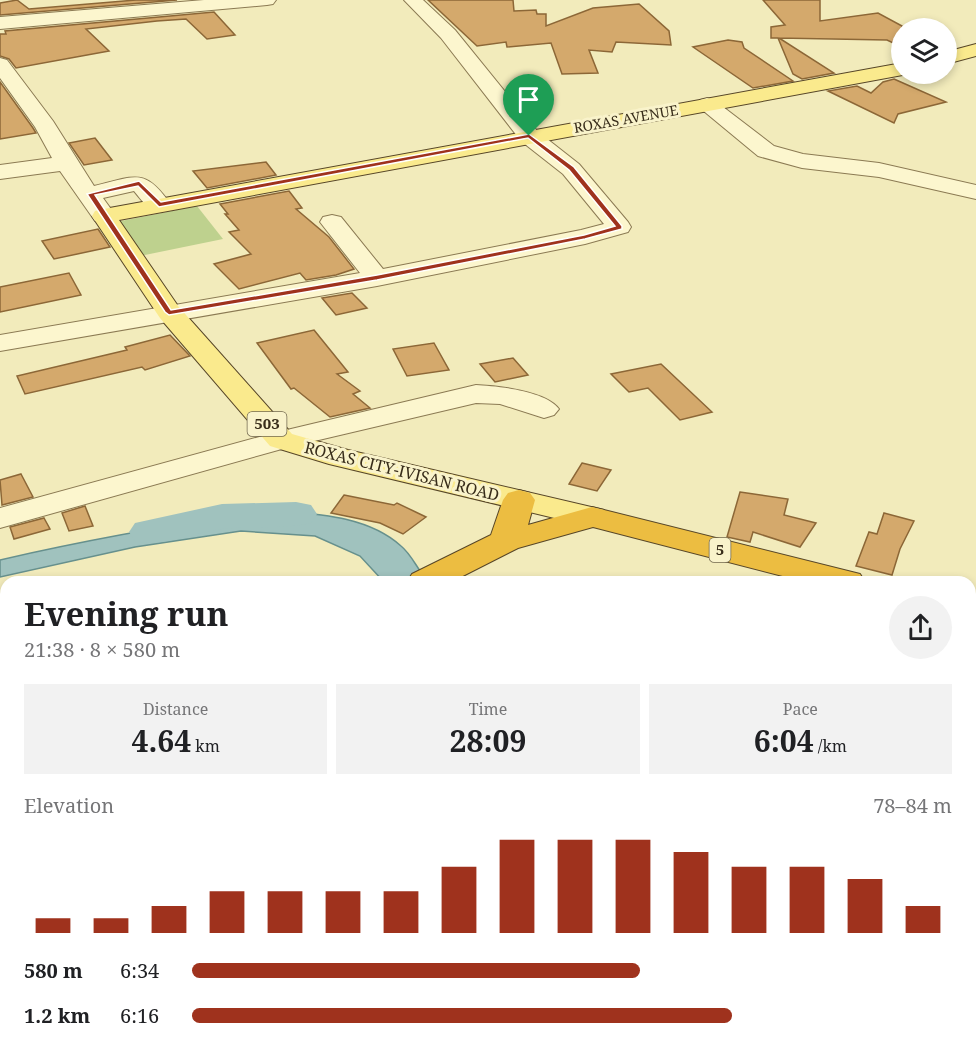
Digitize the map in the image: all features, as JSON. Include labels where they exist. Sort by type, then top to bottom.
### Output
[{"type":"highway","points":[[506,541],[519,500]]},
{"type":"highway","name":"5","points":[[436,576],[506,541],[592,517],[824,576]]},
{"type":"main road","points":[[957,55],[976,50]]},
{"type":"main road","name":"ROXAS AVENUE","points":[[159,205],[891,71]]},
{"type":"main road","name":"503","points":[[97,205],[169,312],[281,440]]},
{"type":"main road","name":"ROXAS CITY-IVISAN ROAD","points":[[281,440],[340,457],[592,517]]},
{"type":"street","points":[[0,23],[267,0]]},
{"type":"street","points":[[0,343],[169,312],[377,278],[585,237],[619,227],[571,169],[529,136],[448,34],[413,0]]},
{"type":"street","points":[[0,64],[45,126],[66,163],[97,205],[139,183],[159,205]]},
{"type":"street","points":[[707,104],[766,151],[802,161],[879,170],[976,192]]},
{"type":"street","points":[[0,172],[66,163]]},
{"type":"street","points":[[332,222],[377,278]]},
{"type":"street","points":[[0,518],[281,440],[476,394],[503,395],[543,409]]},
{"type":"green space","points":[[197,206],[223,239],[140,256],[116,222]]},
{"type":"water","points":[[274,510],[358,522],[388,536],[404,549],[423,575],[378,576],[360,556],[315,536],[241,531],[135,547],[0,576],[0,560],[205,520]]},
{"type":"building","points":[[17,0],[29,9],[136,0],[177,0],[0,15],[0,3]]},
{"type":"building","points":[[428,0],[513,0],[514,11],[536,10],[537,14],[546,14],[546,26],[593,8],[639,4],[669,31],[671,45],[616,42],[612,52],[589,50],[598,73],[562,74],[551,43],[507,47],[506,42],[477,46]]},
{"type":"building","points":[[763,0],[820,0],[820,21],[878,13],[891,20],[891,42],[779,38],[834,73],[802,79],[793,74],[778,38],[771,38],[771,27],[785,25]]},
{"type":"building","points":[[214,12],[235,35],[207,39],[186,19],[157,21],[86,29],[109,51],[16,68],[9,59],[0,56],[0,34],[6,34],[5,31]]},
{"type":"building","points":[[728,40],[742,42],[744,48],[793,81],[753,88],[693,47]]},
{"type":"building","points":[[891,80],[891,84],[905,84],[946,102],[898,114],[894,123],[828,91],[857,86],[871,93],[883,82]]},
{"type":"building","points":[[0,82],[33,128],[36,133],[0,139]]},
{"type":"building","points":[[95,138],[112,160],[84,165],[69,143]]},
{"type":"building","points":[[266,162],[276,175],[207,188],[193,171]]},
{"type":"building","points":[[289,191],[302,208],[296,209],[329,237],[354,269],[336,275],[306,280],[300,273],[239,289],[214,264],[251,254],[229,232],[239,230],[225,214],[228,214],[220,204]]},
{"type":"building","points":[[98,229],[110,247],[54,259],[42,241]]},
{"type":"building","points":[[69,273],[81,295],[0,312],[0,287]]},
{"type":"building","points":[[352,293],[367,308],[336,315],[322,298]]},
{"type":"building","points":[[314,330],[348,372],[337,374],[360,391],[353,394],[370,408],[330,417],[294,388],[291,389],[257,343]]},
{"type":"building","points":[[170,335],[190,356],[145,370],[142,367],[25,394],[17,376],[127,350],[125,347]]},
{"type":"building","points":[[434,343],[449,370],[407,376],[393,349]]},
{"type":"building","points":[[513,358],[528,375],[495,382],[480,364]]},
{"type":"building","points":[[661,364],[712,412],[680,420],[648,388],[629,392],[611,374]]},
{"type":"building","points":[[582,463],[611,470],[597,491],[569,484]]},
{"type":"building","points":[[21,474],[33,497],[2,505],[0,480]]},
{"type":"building","points":[[740,492],[788,499],[784,515],[816,523],[800,547],[753,532],[750,542],[727,537]]},
{"type":"building","points":[[344,495],[394,505],[397,503],[426,517],[403,534],[380,523],[331,513]]},
{"type":"building","points":[[85,506],[93,526],[69,531],[62,513]]},
{"type":"building","points":[[884,513],[914,521],[900,549],[892,575],[856,566],[869,532],[877,534]]},
{"type":"building","points":[[44,518],[50,529],[14,539],[10,527]]},
{"type":"waterway","points":[[150,532],[222,516],[296,514]]},
{"type":"route","points":[[529,136],[571,169],[619,227],[585,237],[377,278],[169,312],[90,194],[139,183],[159,205],[529,136]]}]
